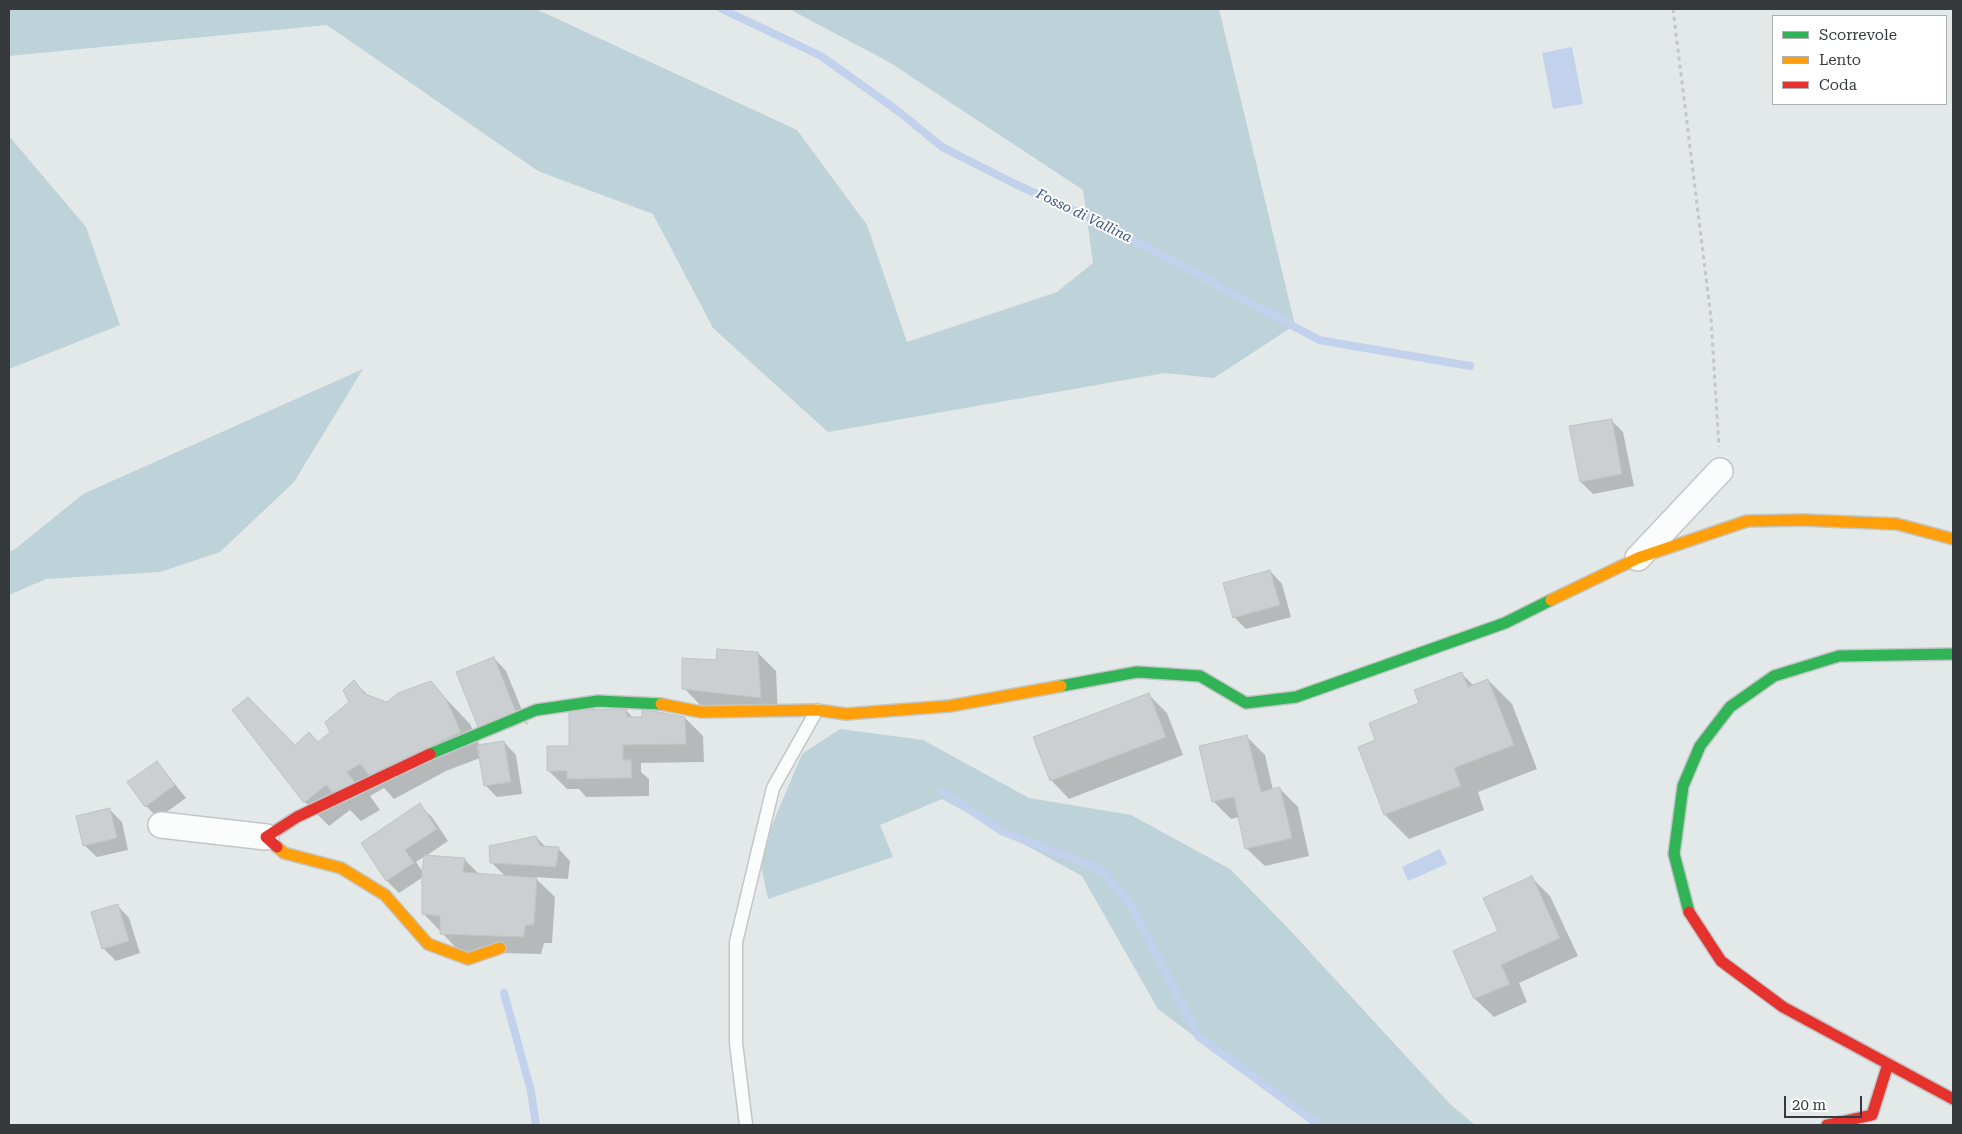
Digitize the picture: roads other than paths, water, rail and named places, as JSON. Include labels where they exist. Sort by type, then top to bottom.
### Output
[{"type":"street","points":[[1638,558],[1720,471]]},
{"type":"street","points":[[266,837],[297,817],[462,739],[536,710],[598,701],[651,702],[700,712],[817,710],[846,714],[950,706],[1137,672],[1200,676],[1246,703],[1296,697],[1505,623],[1638,558],[1747,521],[1803,520],[1897,524],[1953,539]]},
{"type":"street","points":[[1953,654],[1839,656],[1774,676],[1730,707],[1700,746],[1683,786],[1674,854],[1690,915],[1721,961],[1783,1007],[1953,1099]]},
{"type":"street","points":[[161,825],[266,837],[284,853],[341,868],[385,895],[428,944],[468,959],[500,948]]},
{"type":"street","points":[[1827,1125],[1872,1115],[1888,1064]]},
{"type":"lane","points":[[746,1125],[736,1044],[736,942],[773,788],[817,710]]},
{"type":"water","points":[[1572,47],[1583,104],[1553,109],[1542,53]]},
{"type":"water","points":[[1440,849],[1447,864],[1408,881],[1402,867]]},
{"type":"waterway","name":"Fosso di Vallina","points":[[722,9],[821,56],[898,111],[942,147],[1015,184],[1108,226],[1319,340],[1470,366]]},
{"type":"waterway","points":[[942,791],[1001,831],[1102,870],[1132,907],[1199,1037],[1319,1125]]},
{"type":"waterway","points":[[504,993],[531,1091],[536,1125]]}]
